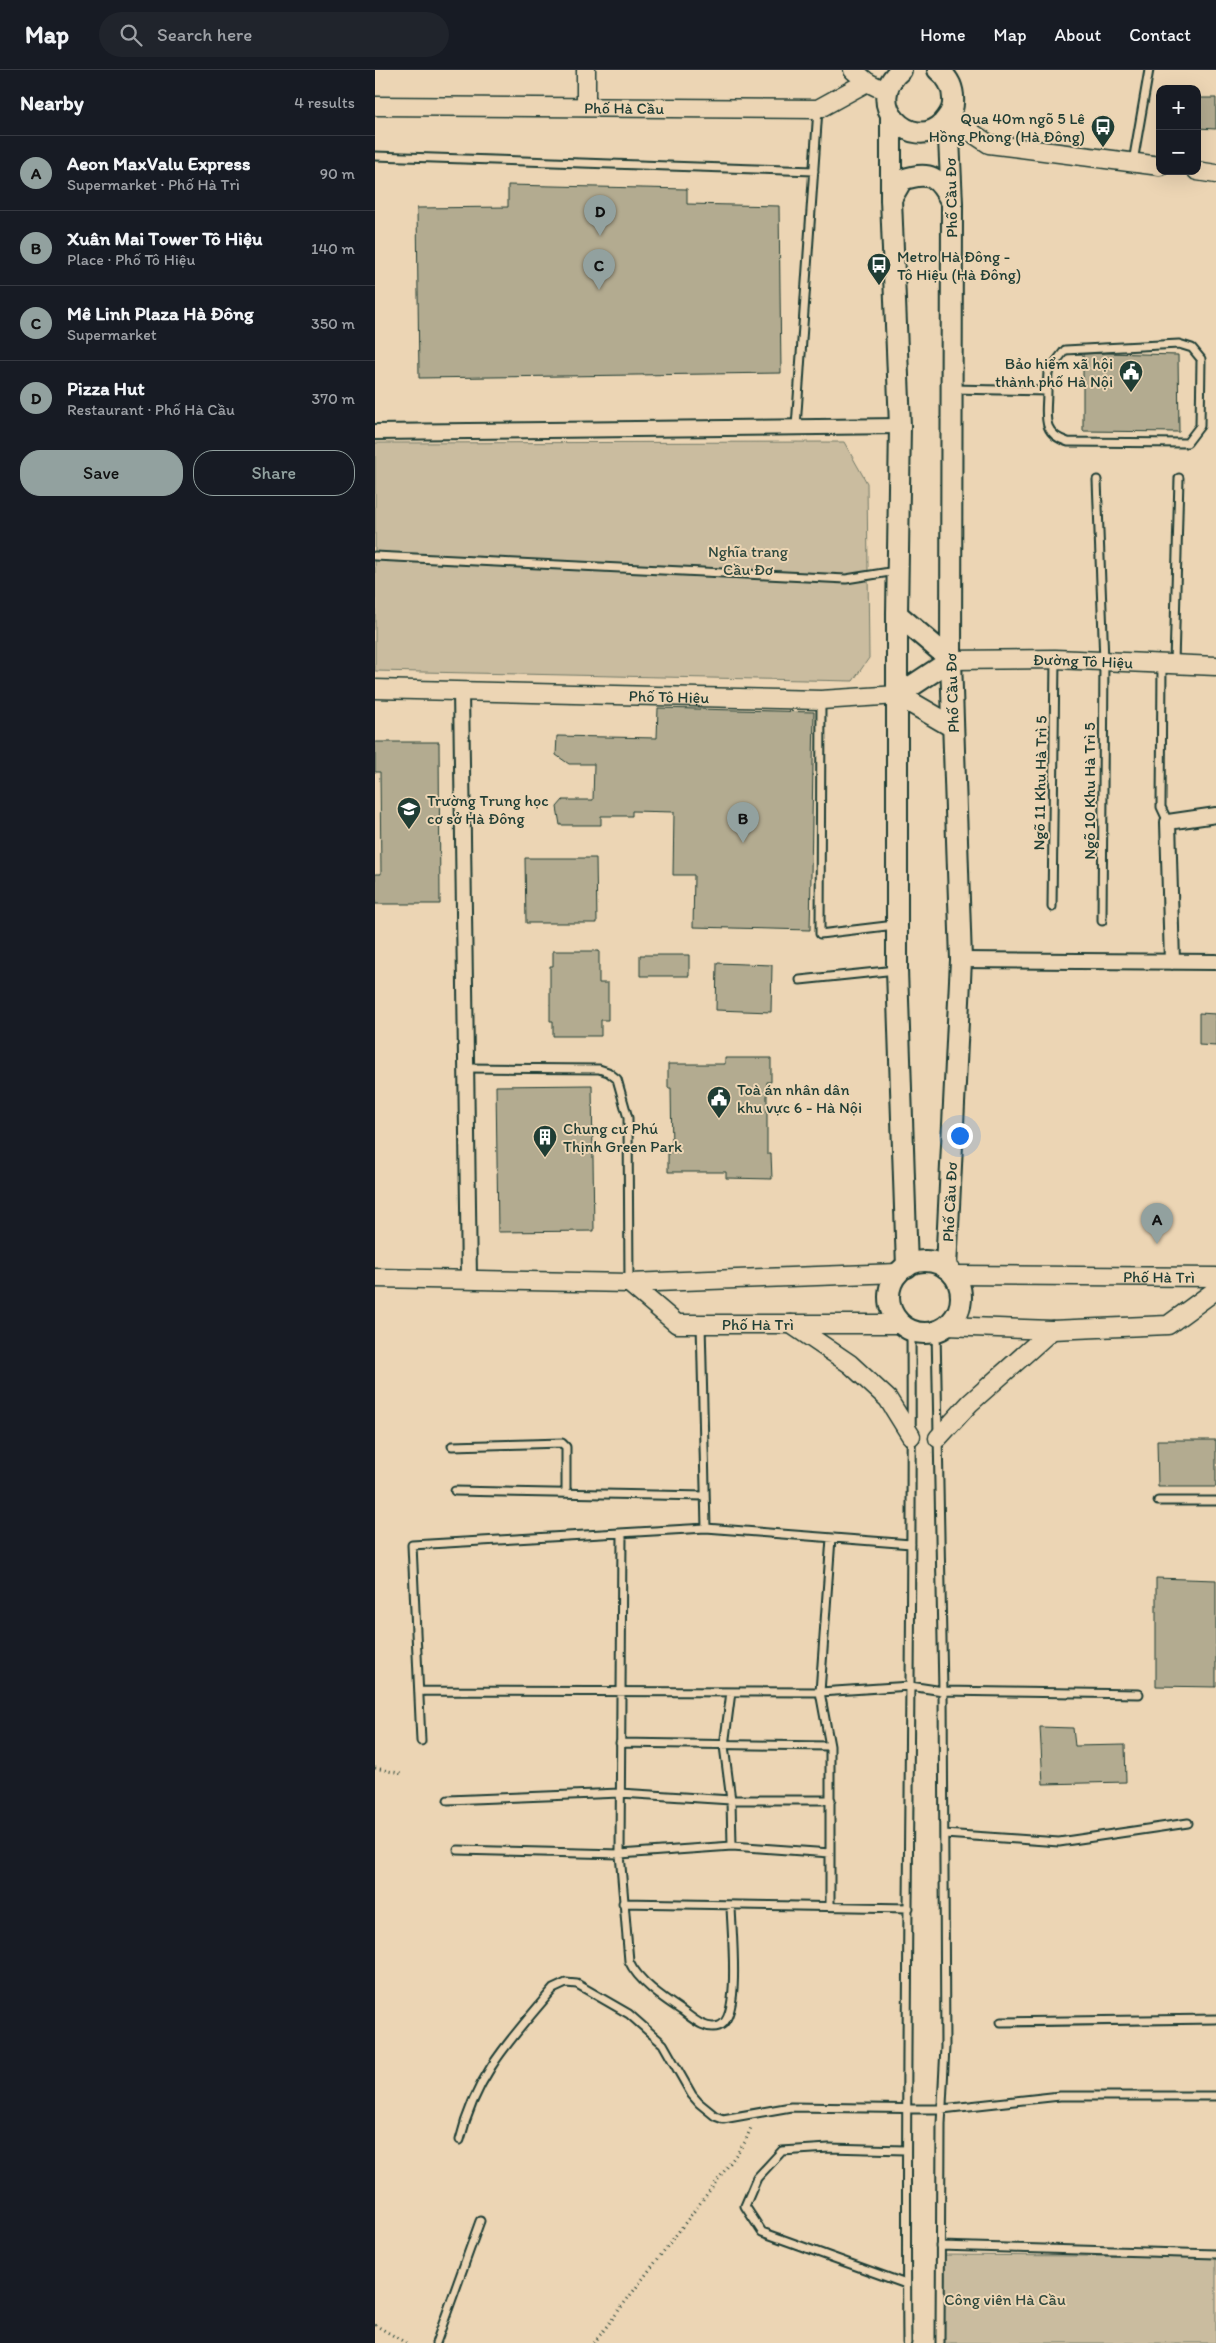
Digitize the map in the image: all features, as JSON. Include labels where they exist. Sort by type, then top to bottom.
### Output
[{"type":"main road","name":"Phố Cầu Đơ","points":[[942,72],[951,84],[954,95],[953,106],[948,117],[952,203],[951,660],[961,960],[949,1272]]},
{"type":"main road","points":[[894,76],[887,106],[891,116],[898,125],[919,132],[931,131],[941,125],[948,117]]},
{"type":"main road","points":[[891,116],[891,199],[900,426],[897,571],[896,924],[902,1270]]},
{"type":"main road","points":[[891,199],[902,180],[913,176],[932,177],[940,182],[952,203]]},
{"type":"main road","points":[[897,614],[951,660]]},
{"type":"main road","name":"Phố Tô Hiệu","points":[[898,695],[951,660]]},
{"type":"main road","points":[[898,695],[953,727]]},
{"type":"main road","points":[[926,1261],[949,1272],[961,1295],[960,1306],[955,1317],[941,1329],[923,1333],[906,1327],[894,1315],[889,1293],[892,1283],[902,1270],[926,1261]]},
{"type":"street","points":[[586,70],[586,107]]},
{"type":"street","points":[[853,70],[867,82],[894,76]]},
{"type":"street","name":"Phố Hà Cầu","points":[[375,106],[818,109],[867,82]]},
{"type":"street","points":[[948,117],[989,144],[1156,165]]},
{"type":"street","points":[[1201,172],[1216,174]]},
{"type":"street","points":[[375,432],[900,426]]},
{"type":"street","name":"Đường Tô Hiệu","points":[[951,660],[1055,659],[1216,666]]},
{"type":"street","name":"Phố Tô Hiệu","points":[[375,689],[821,700],[898,695]]},
{"type":"street","points":[[461,691],[469,1279]]},
{"type":"street","points":[[1172,962],[1168,822],[1216,815]]},
{"type":"street","points":[[961,960],[1216,962]]},
{"type":"street","points":[[375,1278],[629,1283],[902,1270]]},
{"type":"street","name":"Phố Hà Trì","points":[[949,1272],[1216,1277]]},
{"type":"street","name":"Phố Hà Trì","points":[[629,1283],[677,1324],[906,1327]]},
{"type":"street","name":"Phố Hà Trì","points":[[941,1329],[1052,1330],[1168,1325],[1216,1290]]},
{"type":"street","points":[[791,1324],[850,1364],[888,1399],[911,1436]]},
{"type":"street","points":[[938,1438],[970,1403],[1052,1330]]},
{"type":"lane","points":[[1133,162],[1149,70]]},
{"type":"lane","points":[[796,427],[818,109]]},
{"type":"lane","points":[[375,156],[814,171]]},
{"type":"lane","points":[[1179,344],[1192,348],[1201,359],[1201,426],[1187,443],[1068,442],[1055,438],[1047,428],[1047,391],[1047,372],[1065,350],[1179,344]]},
{"type":"lane","points":[[952,389],[1047,391]]},
{"type":"lane","points":[[1168,822],[1161,806],[1179,478]]},
{"type":"lane","name":"Ngõ 10 Khu Hà Trì 5","points":[[1097,480],[1104,661],[1102,921]]},
{"type":"lane","points":[[375,556],[846,579],[897,571]]},
{"type":"lane","name":"Ngõ 11 Khu Hà Trì 5","points":[[1052,907],[1055,659]]},
{"type":"lane","points":[[821,700],[820,934],[896,924]]},
{"type":"lane","points":[[800,980],[897,970]]},
{"type":"lane","points":[[466,1068],[599,1069],[617,1079],[628,1118],[629,1283]]},
{"type":"lane","points":[[701,1324],[706,1528]]},
{"type":"lane","points":[[906,1327],[911,1436],[909,1908],[905,2147],[907,2343]]},
{"type":"lane","points":[[940,2343],[941,2142],[945,2046],[943,1691],[938,1438],[941,1329]]},
{"type":"lane","points":[[452,1446],[562,1442],[566,1447],[566,1492]]},
{"type":"lane","points":[[455,1491],[705,1496]]},
{"type":"lane","points":[[1158,1501],[1216,1502]]},
{"type":"lane","points":[[421,1740],[412,1545],[706,1528],[911,1544]]},
{"type":"lane","points":[[622,1533],[620,1854],[629,1961],[637,1975],[699,2023],[714,2027],[724,2024],[729,2018],[733,2002],[731,1905]]},
{"type":"lane","points":[[830,1906],[831,1746],[820,1692],[831,1538]]},
{"type":"lane","points":[[419,1691],[620,1690],[820,1692],[910,1686],[943,1691],[1139,1694]]},
{"type":"lane","points":[[731,1692],[723,1746],[731,1800],[731,1846]]},
{"type":"lane","points":[[620,1743],[723,1746],[831,1746]]},
{"type":"lane","points":[[448,1800],[620,1793],[731,1800],[831,1800]]},
{"type":"lane","points":[[944,1834],[1059,1842],[1187,1823]]},
{"type":"lane","points":[[458,1850],[620,1854],[731,1846],[830,1853]]},
{"type":"lane","points":[[623,1903],[909,1908]]},
{"type":"lane","points":[[460,2140],[466,2115],[491,2064],[553,1989],[566,1983],[583,1986],[629,2014],[651,2031],[663,2044],[692,2096],[715,2116],[723,2119],[791,2107],[942,2112],[1060,2096],[1216,2096]]},
{"type":"lane","points":[[1001,2022],[1216,2019]]},
{"type":"lane","points":[[905,2147],[782,2151],[757,2178],[745,2206],[762,2232],[906,2284]]},
{"type":"lane","points":[[436,2343],[480,2221]]},
{"type":"lane","points":[[940,2246],[1216,2254]]},
{"type":"path","points":[[375,1768],[402,1774]]},
{"type":"path","points":[[595,2343],[745,2142],[758,2114]]},
{"type":"path","points":[[375,2325],[406,2343]]},
{"type":"green space","name":"Nghĩa trang Cầu Đơ","points":[[844,442],[867,483],[869,658],[853,681],[375,671],[375,443]]},
{"type":"green space","name":"Công viên Hà Cầu","points":[[940,2255],[1216,2257],[1216,2343],[940,2343]]},
{"type":"building","points":[[1201,98],[1216,98],[1216,129],[1201,128]]},
{"type":"building","points":[[508,185],[687,189],[687,204],[779,206],[781,373],[419,378],[417,208],[508,207]]},
{"type":"building","name":"Bảo hiểm xã hội thành phố Hà Nội","points":[[1083,354],[1178,355],[1179,432],[1083,431]]},
{"type":"building","points":[[658,708],[814,712],[810,930],[693,927],[694,875],[673,875],[674,812],[632,811],[632,816],[601,816],[601,825],[560,825],[557,807],[563,800],[593,800],[594,764],[569,764],[556,755],[557,736],[657,738]]},
{"type":"building","name":"Trường Trung học cơ sở Hà Đông","points":[[375,742],[439,742],[440,904],[375,904],[375,874],[381,874],[380,772],[375,772]]},
{"type":"building","points":[[525,858],[596,858],[597,923],[526,923]]},
{"type":"building","points":[[553,951],[599,951],[599,983],[608,983],[608,1020],[601,1020],[601,1036],[553,1036],[553,1021],[550,1021],[550,966],[553,966]]},
{"type":"building","points":[[640,955],[689,955],[689,976],[640,976]]},
{"type":"building","points":[[717,963],[772,965],[771,1012],[716,1010]]},
{"type":"building","points":[[1199,1013],[1216,1014],[1216,1046],[1199,1045]]},
{"type":"building","name":"Toà án nhân dân khu vực 6 - Hà Nội","points":[[725,1058],[771,1058],[771,1082],[767,1082],[767,1154],[771,1154],[772,1179],[726,1178],[726,1172],[668,1172],[668,1152],[672,1152],[671,1088],[668,1088],[668,1064],[725,1064]]},
{"type":"building","name":"Chung cư Phú Thịnh Green Park","points":[[592,1085],[594,1231],[498,1232],[496,1086]]},
{"type":"building","points":[[1157,1440],[1216,1440],[1216,1487],[1158,1487]]},
{"type":"building","points":[[1156,1578],[1216,1580],[1216,1687],[1156,1686]]},
{"type":"building","points":[[1040,1727],[1073,1728],[1075,1746],[1125,1745],[1126,1782],[1043,1784]]},
{"type":"place","name":"Qua 40m ngõ 5 Lê Hồng Phong (Hà Đông)","points":[[1103,148]]},
{"type":"place","name":"Pizza Hut","points":[[600,236]]},
{"type":"place","name":"Metro Hà Đông - Tô Hiệu (Hà Đông)","points":[[879,286]]},
{"type":"place","name":"Mê Linh Plaza Hà Đông","points":[[599,290]]},
{"type":"place","name":"Bảo hiểm xã hội thành phố Hà Nội","points":[[1131,393]]},
{"type":"place","name":"Trường Trung học cơ sở Hà Đông","points":[[409,830]]},
{"type":"place","name":"Xuân Mai Tower Tô Hiệu","points":[[743,843]]},
{"type":"place","name":"Toà án nhân dân khu vực 6 - Hà Nội","points":[[719,1119]]},
{"type":"place","name":"Chung cư Phú Thịnh Green Park","points":[[545,1158]]},
{"type":"place","name":"Aeon MaxValu Express","points":[[1157,1244]]}]
